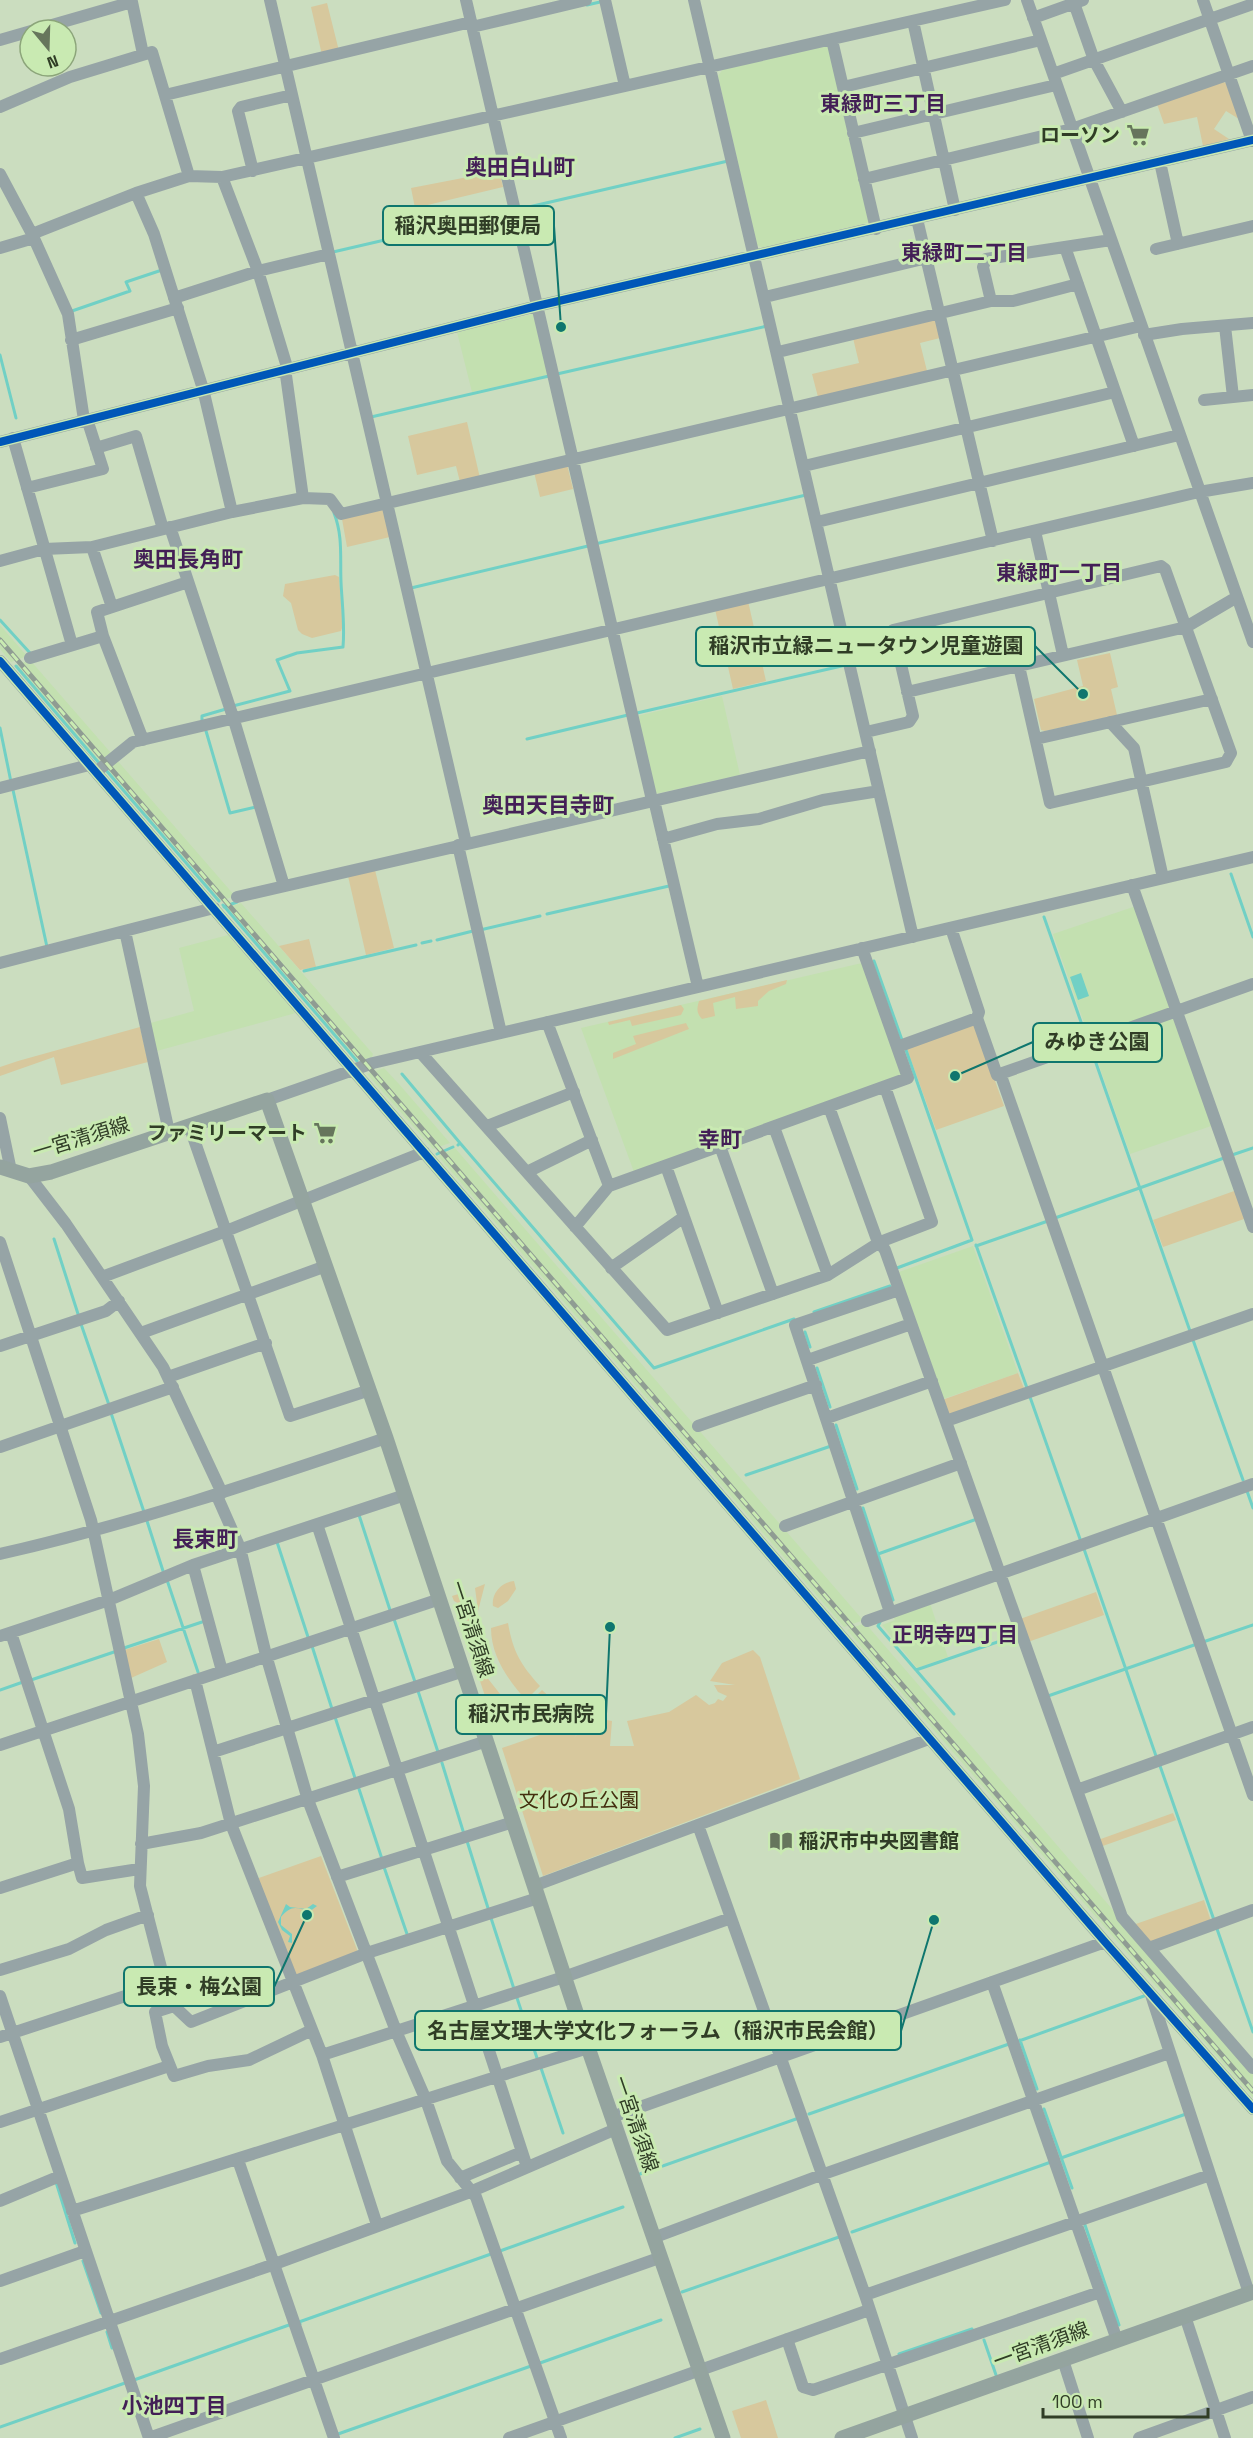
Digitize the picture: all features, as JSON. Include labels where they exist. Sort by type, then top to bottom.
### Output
[{"type":"main road","name":"一宮清須線","points":[[6,1169],[29,1176],[51,1172],[267,1100],[370,1390],[564,1977],[659,2258],[723,2438]]},
{"type":"main road","name":"一宮清須線","points":[[843,2438],[1251,2293]]},
{"type":"street","points":[[270,0],[426,673],[501,1033]]},
{"type":"street","points":[[466,0],[698,987]]},
{"type":"street","points":[[165,95],[471,24],[586,0]]},
{"type":"street","points":[[605,0],[625,86]]},
{"type":"street","points":[[694,0],[756,256],[913,937]]},
{"type":"street","points":[[0,248],[136,193],[189,176],[222,177],[253,171],[1005,0]]},
{"type":"street","points":[[1027,0],[1199,492],[1237,597],[1249,617],[1253,642]]},
{"type":"street","points":[[0,442],[537,306],[1252,140],[1203,0]]},
{"type":"street","points":[[0,39],[94,5],[137,1],[143,54]]},
{"type":"street","points":[[1033,18],[1079,2],[1094,60],[1122,112]]},
{"type":"street","points":[[853,133],[934,114],[1054,80],[1094,60],[1253,4]]},
{"type":"street","points":[[913,21],[955,210]]},
{"type":"street","points":[[832,39],[876,229]]},
{"type":"street","points":[[843,87],[1041,40]]},
{"type":"street","points":[[0,107],[70,77],[152,52],[189,176]]},
{"type":"street","points":[[864,179],[1072,129],[1253,66]]},
{"type":"street","points":[[253,171],[238,111],[241,107],[292,95]]},
{"type":"street","points":[[1160,162],[1178,244]]},
{"type":"street","points":[[0,174],[33,236],[68,314],[85,420],[103,469],[27,488]]},
{"type":"street","points":[[222,177],[258,270],[286,368],[303,498]]},
{"type":"street","points":[[136,193],[154,234],[203,389],[232,512]]},
{"type":"street","points":[[917,219],[993,541]]},
{"type":"street","points":[[1156,249],[1253,226]]},
{"type":"street","points":[[991,301],[983,267],[986,258],[1111,240]]},
{"type":"street","points":[[1065,247],[1134,446]]},
{"type":"street","points":[[71,340],[176,303],[258,270],[329,254]]},
{"type":"street","points":[[765,297],[927,258]]},
{"type":"street","points":[[778,352],[991,301],[1013,301],[1078,284]]},
{"type":"street","points":[[0,561],[44,549],[92,547],[232,512],[303,498],[330,499],[341,514],[1096,336],[1253,323]]},
{"type":"street","points":[[1225,326],[1233,397]]},
{"type":"street","points":[[804,466],[1115,392]]},
{"type":"street","points":[[1204,400],[1253,395]]},
{"type":"street","points":[[817,522],[980,485],[1179,435]]},
{"type":"street","points":[[96,448],[136,436],[233,717],[284,886]]},
{"type":"street","points":[[13,438],[72,645]]},
{"type":"street","points":[[0,788],[93,769],[133,742],[233,717],[1199,492],[1253,483]]},
{"type":"street","points":[[1035,531],[1063,656]]},
{"type":"street","points":[[92,547],[112,607]]},
{"type":"street","points":[[866,732],[909,722],[913,716],[893,630],[1161,566],[1165,569],[1231,753],[1226,762],[1050,803],[1018,666]]},
{"type":"street","points":[[143,740],[103,636],[97,612],[188,582]]},
{"type":"street","points":[[907,692],[1186,627],[1237,597]]},
{"type":"street","points":[[30,658],[103,636]]},
{"type":"street","points":[[0,661],[929,1739],[1253,2109]]},
{"type":"street","points":[[1036,740],[1212,699]]},
{"type":"street","points":[[1110,722],[1134,747],[1163,878]]},
{"type":"street","points":[[237,897],[870,751]]},
{"type":"street","points":[[663,839],[717,824],[759,819],[823,800],[879,791]]},
{"type":"street","points":[[267,1100],[354,1070],[420,1052],[1253,857]]},
{"type":"street","points":[[1132,885],[1253,1227]]},
{"type":"street","points":[[0,963],[214,908]]},
{"type":"street","points":[[951,928],[979,1012],[977,1018],[997,1074],[1000,1074],[1253,1795]]},
{"type":"street","points":[[125,931],[169,1132]]},
{"type":"street","points":[[575,1227],[609,1186],[908,1078],[862,948]]},
{"type":"street","points":[[1000,1074],[1253,984]]},
{"type":"street","points":[[897,1047],[977,1018]]},
{"type":"street","points":[[546,1022],[609,1186]]},
{"type":"street","points":[[420,1052],[667,1330],[828,1275],[880,1242],[932,1222],[885,1087]]},
{"type":"street","points":[[487,1126],[573,1092]]},
{"type":"street","points":[[829,1107],[932,1381],[1122,1917],[1253,2068]]},
{"type":"street","points":[[0,1118],[6,1169]]},
{"type":"street","points":[[189,1125],[290,1416],[370,1390]]},
{"type":"street","points":[[774,1127],[828,1275]]},
{"type":"street","points":[[527,1172],[592,1140]]},
{"type":"street","points":[[720,1146],[773,1294]]},
{"type":"street","points":[[102,1277],[226,1231],[424,1152]]},
{"type":"street","points":[[666,1166],[718,1313]]},
{"type":"street","points":[[29,1176],[141,1333],[171,1382],[220,1494],[240,1548],[266,1655],[308,1800],[396,2031],[426,2100],[447,2161],[476,2197],[561,2438]]},
{"type":"street","points":[[611,1268],[684,1217]]},
{"type":"street","points":[[0,1244],[61,1426],[93,1533],[138,1734],[144,1786],[139,1869],[148,1915],[165,1983],[174,2006],[190,2022],[367,1953],[448,1926],[698,1825],[929,1739]]},
{"type":"street","points":[[141,1333],[326,1266]]},
{"type":"street","points":[[890,1612],[795,1325],[899,1290]]},
{"type":"street","points":[[0,1346],[106,1311],[118,1301]]},
{"type":"street","points":[[946,1420],[1253,1314]]},
{"type":"street","points":[[808,1360],[911,1324]]},
{"type":"street","points":[[0,1447],[61,1426],[266,1343]]},
{"type":"street","points":[[827,1418],[932,1381]]},
{"type":"street","points":[[698,1426],[816,1385]]},
{"type":"street","points":[[0,1554],[93,1533],[220,1494],[386,1438]]},
{"type":"street","points":[[785,1526],[961,1463]]},
{"type":"street","points":[[867,1621],[1253,1484]]},
{"type":"street","points":[[139,1869],[82,1878],[69,1809],[44,1731],[5,1634],[108,1600],[240,1548],[405,1494]]},
{"type":"street","points":[[317,1524],[527,2167]]},
{"type":"street","points":[[193,1565],[222,1671]]},
{"type":"street","points":[[0,1745],[440,1599]]},
{"type":"street","points":[[213,1752],[464,1671]]},
{"type":"street","points":[[195,1680],[231,1824],[322,2055],[377,2225]]},
{"type":"street","points":[[1077,1790],[1253,1727]]},
{"type":"street","points":[[141,1844],[201,1833],[487,1741]]},
{"type":"street","points":[[338,1877],[513,1822]]},
{"type":"street","points":[[698,1825],[865,2295],[912,2438]]},
{"type":"street","points":[[0,1888],[78,1863]]},
{"type":"street","points":[[1149,1948],[1253,1910]]},
{"type":"street","points":[[0,1970],[69,1949],[106,1930],[148,1915]]},
{"type":"street","points":[[322,2055],[564,1977],[731,1918]]},
{"type":"street","points":[[0,2360],[272,2265],[470,2192],[527,2167],[614,2123],[780,2058],[1105,1942]]},
{"type":"street","points":[[992,1982],[1117,2340]]},
{"type":"street","points":[[6,2035],[165,1983]]},
{"type":"street","points":[[1150,1991],[1251,2293]]},
{"type":"street","points":[[0,1996],[6,2035],[38,2109],[149,2438],[659,2258]]},
{"type":"street","points":[[174,2006],[155,2012],[169,2066],[174,2076],[208,2066],[249,2060],[312,2030]]},
{"type":"street","points":[[72,2211],[588,2048]]},
{"type":"street","points":[[653,2238],[822,2175],[1169,2053]]},
{"type":"street","points":[[0,2122],[169,2066]]},
{"type":"street","points":[[460,2178],[522,2152]]},
{"type":"street","points":[[238,2160],[272,2265],[334,2438]]},
{"type":"street","points":[[865,2295],[1075,2220],[1210,2175]]},
{"type":"street","points":[[0,2201],[60,2176]]},
{"type":"street","points":[[0,2280],[85,2251]]},
{"type":"street","points":[[787,2339],[803,2386],[813,2390],[1100,2292]]},
{"type":"street","points":[[509,2438],[869,2310]]},
{"type":"street","points":[[1185,2316],[1225,2438]]},
{"type":"street","points":[[1063,2360],[1088,2438]]},
{"type":"street","points":[[1140,2438],[1253,2397]]},
{"type":"shaded area","points":[[827,45],[831,49],[871,220],[867,223],[763,248],[757,245],[718,76],[723,69]]},
{"type":"shaded area","points":[[533,314],[548,375],[472,392],[457,332]]},
{"type":"shaded area","points":[[0,625],[27,656],[11,662],[0,649]]},
{"type":"shaded area","points":[[30,660],[111,753],[100,762],[16,665]]},
{"type":"shaded area","points":[[722,696],[740,775],[655,794],[637,716]]},
{"type":"shaded area","points":[[116,759],[235,896],[221,901],[105,768]]},
{"type":"shaded area","points":[[241,903],[373,1054],[372,1057],[358,1061],[226,908]]},
{"type":"shaded area","points":[[1136,906],[1214,1125],[1130,1154],[1053,934]]},
{"type":"shaded area","points":[[228,935],[296,1013],[153,1052],[147,1024],[194,1011],[179,948]]},
{"type":"shaded area","points":[[862,963],[902,1076],[634,1172],[581,1028]]},
{"type":"shaded area","points":[[384,1068],[450,1143],[433,1149],[367,1074]]},
{"type":"shaded area","points":[[455,1148],[862,1619],[861,1621],[844,1627],[438,1156]]},
{"type":"shaded area","points":[[973,1246],[1018,1373],[943,1399],[899,1272]]},
{"type":"shaded area","points":[[930,1603],[948,1657],[917,1668],[882,1625],[895,1620],[893,1616]]},
{"type":"shaded area","points":[[865,1623],[1253,2072],[1253,2098],[847,1630]]},
{"type":"green space","points":[[327,3],[339,51],[322,55],[311,7]]},
{"type":"green space","points":[[1221,81],[1226,83],[1239,119],[1226,111],[1214,129],[1229,139],[1203,146],[1197,117],[1164,124],[1157,104]]},
{"type":"green space","points":[[499,171],[503,187],[415,208],[411,188]]},
{"type":"green space","points":[[932,319],[936,322],[940,338],[920,343],[927,371],[818,397],[812,374],[859,363],[853,338]]},
{"type":"green space","points":[[467,422],[480,478],[460,482],[456,466],[417,475],[408,436]]},
{"type":"green space","points":[[567,464],[573,489],[540,497],[534,472]]},
{"type":"green space","points":[[382,507],[390,537],[347,547],[342,519]]},
{"type":"green space","points":[[335,575],[339,577],[343,625],[341,631],[312,638],[302,634],[298,630],[291,603],[283,596],[285,584]]},
{"type":"green space","points":[[748,601],[766,681],[733,689],[715,609]]},
{"type":"green space","points":[[1110,653],[1118,687],[1111,689],[1117,715],[1041,730],[1034,699],[1083,686],[1077,660]]},
{"type":"green space","points":[[375,870],[394,948],[366,955],[348,876]]},
{"type":"green space","points":[[309,939],[316,967],[300,970],[279,946]]},
{"type":"green space","points":[[787,980],[786,984],[769,991],[758,1001],[758,1006],[736,1009],[735,997],[713,1003],[715,1016],[702,1019],[698,1013],[699,1001]]},
{"type":"green space","points":[[681,1005],[684,1009],[681,1015],[632,1026],[630,1020],[609,1025],[608,1022]]},
{"type":"green space","points":[[974,1022],[1004,1106],[936,1130],[906,1046]]},
{"type":"green space","points":[[686,1023],[689,1029],[613,1059],[613,1053],[636,1044],[633,1036]]},
{"type":"green space","points":[[140,1027],[148,1062],[61,1085],[54,1057],[0,1076],[0,1067]]},
{"type":"green space","points":[[1237,1190],[1247,1218],[1163,1247],[1153,1220]]},
{"type":"green space","points":[[1018,1373],[1025,1391],[948,1415],[942,1400]]},
{"type":"green space","points":[[514,1581],[516,1589],[508,1601],[498,1608],[493,1606],[498,1589]]},
{"type":"green space","points":[[485,1584],[478,1611],[475,1588]]},
{"type":"green space","points":[[465,1592],[469,1612],[477,1619],[476,1624],[466,1620],[465,1607],[454,1601],[452,1596]]},
{"type":"green space","points":[[1096,1592],[1104,1615],[1028,1642],[1020,1619]]},
{"type":"green space","points":[[460,1621],[476,1627],[482,1671],[515,1713],[512,1724],[496,1729]]},
{"type":"green space","points":[[508,1623],[512,1642],[519,1658],[540,1686],[526,1700],[507,1676],[494,1648],[491,1628]]},
{"type":"green space","points":[[159,1639],[167,1662],[131,1678],[124,1650]]},
{"type":"green space","name":"文化の丘公園","points":[[753,1650],[760,1657],[800,1779],[543,1876],[502,1748],[554,1730],[533,1717],[529,1703],[542,1690],[553,1700],[574,1711],[562,1733],[567,1735],[580,1714],[589,1717],[574,1738],[592,1717],[612,1721],[610,1746],[634,1746],[627,1721],[669,1712],[696,1695],[709,1705],[718,1699],[723,1701],[727,1696],[718,1692],[714,1685],[735,1685],[710,1681],[722,1663]]},
{"type":"green space","points":[[1173,1813],[1176,1820],[1100,1847],[1098,1840]]},
{"type":"green space","points":[[321,1856],[358,1952],[295,1977],[256,1879]]},
{"type":"green space","points":[[1204,1900],[1211,1921],[1149,1943],[1133,1925]]},
{"type":"green space","points":[[766,2400],[778,2438],[741,2438],[732,2411]]},
{"type":"water","points":[[1081,973],[1089,996],[1078,1000],[1070,977]]},
{"type":"water","points":[[286,1904],[290,1907],[306,1909],[313,1904],[317,1906],[309,1912],[297,1908],[290,1909],[281,1917],[281,1925],[292,1934],[292,1943],[288,1942],[290,1936],[282,1930],[278,1922]]},
{"type":"waterway","points":[[587,5],[600,2]]},
{"type":"waterway","points":[[520,209],[728,161]]},
{"type":"waterway","points":[[333,252],[510,211]]},
{"type":"waterway","points":[[72,311],[130,291],[126,282],[162,270]]},
{"type":"waterway","points":[[557,374],[767,326]]},
{"type":"waterway","points":[[0,355],[16,418]]},
{"type":"waterway","points":[[371,417],[549,376]]},
{"type":"waterway","points":[[595,544],[806,495]]},
{"type":"waterway","points":[[233,706],[290,691],[277,660],[297,653],[343,647],[341,547],[334,513]]},
{"type":"waterway","points":[[411,588],[588,546]]},
{"type":"waterway","points":[[0,620],[30,653]]},
{"type":"waterway","points":[[637,713],[846,665]]},
{"type":"waterway","points":[[16,666],[99,763]]},
{"type":"waterway","points":[[202,720],[202,716],[226,709]]},
{"type":"waterway","points":[[527,739],[628,715]]},
{"type":"waterway","points":[[0,728],[11,782]]},
{"type":"waterway","points":[[206,731],[230,813],[256,807]]},
{"type":"waterway","points":[[105,769],[219,901]]},
{"type":"waterway","points":[[13,790],[47,947]]},
{"type":"waterway","points":[[1231,874],[1253,937]]},
{"type":"waterway","points":[[547,914],[669,886]]},
{"type":"waterway","points":[[224,907],[237,902]]},
{"type":"waterway","points":[[223,905],[357,1061]]},
{"type":"waterway","points":[[480,930],[540,916]]},
{"type":"waterway","points":[[1044,917],[1087,1039]]},
{"type":"waterway","points":[[437,940],[473,931]]},
{"type":"waterway","points":[[422,943],[431,941]]},
{"type":"waterway","points":[[304,971],[416,945]]},
{"type":"waterway","points":[[874,961],[902,1040]]},
{"type":"waterway","points":[[1090,1046],[1190,1331]]},
{"type":"waterway","points":[[897,1268],[972,1240],[906,1050]]},
{"type":"waterway","points":[[402,1074],[460,1143],[458,1145]]},
{"type":"waterway","points":[[460,1143],[654,1368],[794,1319]]},
{"type":"waterway","points":[[437,1154],[453,1147]]},
{"type":"waterway","points":[[1232,1155],[1253,1148]]},
{"type":"waterway","points":[[1055,1218],[1224,1158]]},
{"type":"waterway","points":[[976,1246],[1048,1221]]},
{"type":"waterway","points":[[54,1239],[79,1317]]},
{"type":"waterway","points":[[976,1245],[1027,1388]]},
{"type":"waterway","points":[[814,1312],[890,1286]]},
{"type":"waterway","points":[[81,1324],[109,1405]]},
{"type":"waterway","points":[[805,1332],[810,1347]]},
{"type":"waterway","points":[[1193,1340],[1243,1480]]},
{"type":"waterway","points":[[817,1368],[830,1407]]},
{"type":"waterway","points":[[1030,1397],[1080,1539]]},
{"type":"waterway","points":[[111,1413],[144,1512]]},
{"type":"waterway","points":[[836,1425],[857,1489]]},
{"type":"waterway","points":[[746,1475],[831,1446]]},
{"type":"waterway","points":[[1247,1491],[1253,1508]]},
{"type":"waterway","points":[[863,1508],[893,1600]]},
{"type":"waterway","points":[[359,1515],[390,1610]]},
{"type":"waterway","points":[[878,1554],[977,1519]]},
{"type":"waterway","points":[[147,1521],[164,1574]]},
{"type":"waterway","points":[[277,1542],[308,1637]]},
{"type":"waterway","points":[[1084,1549],[1156,1756]]},
{"type":"waterway","points":[[167,1580],[198,1672]]},
{"type":"waterway","points":[[394,1619],[415,1682]]},
{"type":"waterway","points":[[124,1648],[202,1622]]},
{"type":"waterway","points":[[880,1622],[878,1626],[954,1714]]},
{"type":"waterway","points":[[1203,1642],[1253,1625]]},
{"type":"waterway","points":[[916,1670],[1018,1635]]},
{"type":"waterway","points":[[1048,1696],[1197,1644]]},
{"type":"waterway","points":[[312,1646],[332,1709]]},
{"type":"waterway","points":[[31,1680],[114,1652]]},
{"type":"waterway","points":[[0,1690],[23,1682]]},
{"type":"waterway","points":[[418,1691],[438,1752]]},
{"type":"waterway","points":[[335,1717],[355,1778]]},
{"type":"waterway","points":[[442,1763],[464,1834]]},
{"type":"waterway","points":[[1159,1763],[1214,1920]]},
{"type":"waterway","points":[[359,1789],[382,1859]]},
{"type":"waterway","points":[[467,1841],[488,1908]]},
{"type":"waterway","points":[[384,1867],[407,1934]]},
{"type":"waterway","points":[[491,1918],[514,1989]]},
{"type":"waterway","points":[[1216,1926],[1253,2032]]},
{"type":"waterway","points":[[1019,2041],[1144,1996]]},
{"type":"waterway","points":[[517,1998],[537,2058]]},
{"type":"waterway","points":[[1020,2040],[1037,2089]]},
{"type":"waterway","points":[[809,2114],[1009,2044]]},
{"type":"waterway","points":[[541,2068],[563,2133]]},
{"type":"waterway","points":[[1044,2109],[1072,2188]]},
{"type":"waterway","points":[[1061,2158],[1186,2114]]},
{"type":"waterway","points":[[640,2174],[796,2119]]},
{"type":"waterway","points":[[852,2232],[1051,2162]]},
{"type":"waterway","points":[[56,2182],[75,2243]]},
{"type":"waterway","points":[[500,2251],[623,2207]]},
{"type":"waterway","points":[[1084,2222],[1119,2325]]},
{"type":"waterway","points":[[682,2292],[839,2237]]},
{"type":"waterway","points":[[300,2324],[299,2322],[491,2254]]},
{"type":"waterway","points":[[83,2261],[101,2313]]},
{"type":"waterway","points":[[540,2363],[661,2320]]},
{"type":"waterway","points":[[134,2380],[289,2325]]},
{"type":"waterway","points":[[899,2354],[972,2329]]},
{"type":"waterway","points":[[107,2332],[112,2348]]},
{"type":"waterway","points":[[984,2340],[996,2375]]},
{"type":"waterway","points":[[338,2434],[531,2366]]},
{"type":"waterway","points":[[0,2427],[125,2383]]},
{"type":"waterway","points":[[675,2438],[700,2429]]},
{"type":"railway","points":[[0,640],[1253,2091]]},
{"type":"cycle path","points":[[0,442],[537,306],[1253,140]]},
{"type":"cycle path","points":[[0,661],[1105,1942],[1253,2109]]},
{"type":"place","name":"ローソン","points":[[1138,135]]},
{"type":"place","name":"稲沢奥田郵便局","points":[[561,327]]},
{"type":"place","name":"稲沢市立緑ニュータウン児童遊園","points":[[1083,694]]},
{"type":"place","name":"みゆき公園","points":[[955,1076]]},
{"type":"place","name":"ファミリーマート","points":[[325,1133]]},
{"type":"place","name":"稲沢市民病院","points":[[610,1627]]},
{"type":"place","name":"稲沢市中央図書館","points":[[781,1841]]},
{"type":"place","name":"長束・梅公園","points":[[307,1915]]},
{"type":"place","name":"名古屋文理大学文化フォーラム（稲沢市民会館）","points":[[934,1920]]},
{"type":"district","name":"東緑町三丁目","points":[[883,103]]},
{"type":"district","name":"奥田白山町","points":[[520,167]]},
{"type":"district","name":"東緑町二丁目","points":[[964,252]]},
{"type":"district","name":"奥田長角町","points":[[188,559]]},
{"type":"district","name":"東緑町一丁目","points":[[1059,572]]},
{"type":"district","name":"奥田天目寺町","points":[[548,805]]},
{"type":"district","name":"幸町","points":[[720,1139]]},
{"type":"district","name":"長束町","points":[[205,1539]]},
{"type":"district","name":"正明寺四丁目","points":[[955,1634]]},
{"type":"district","name":"小池四丁目","points":[[174,2405]]}]
